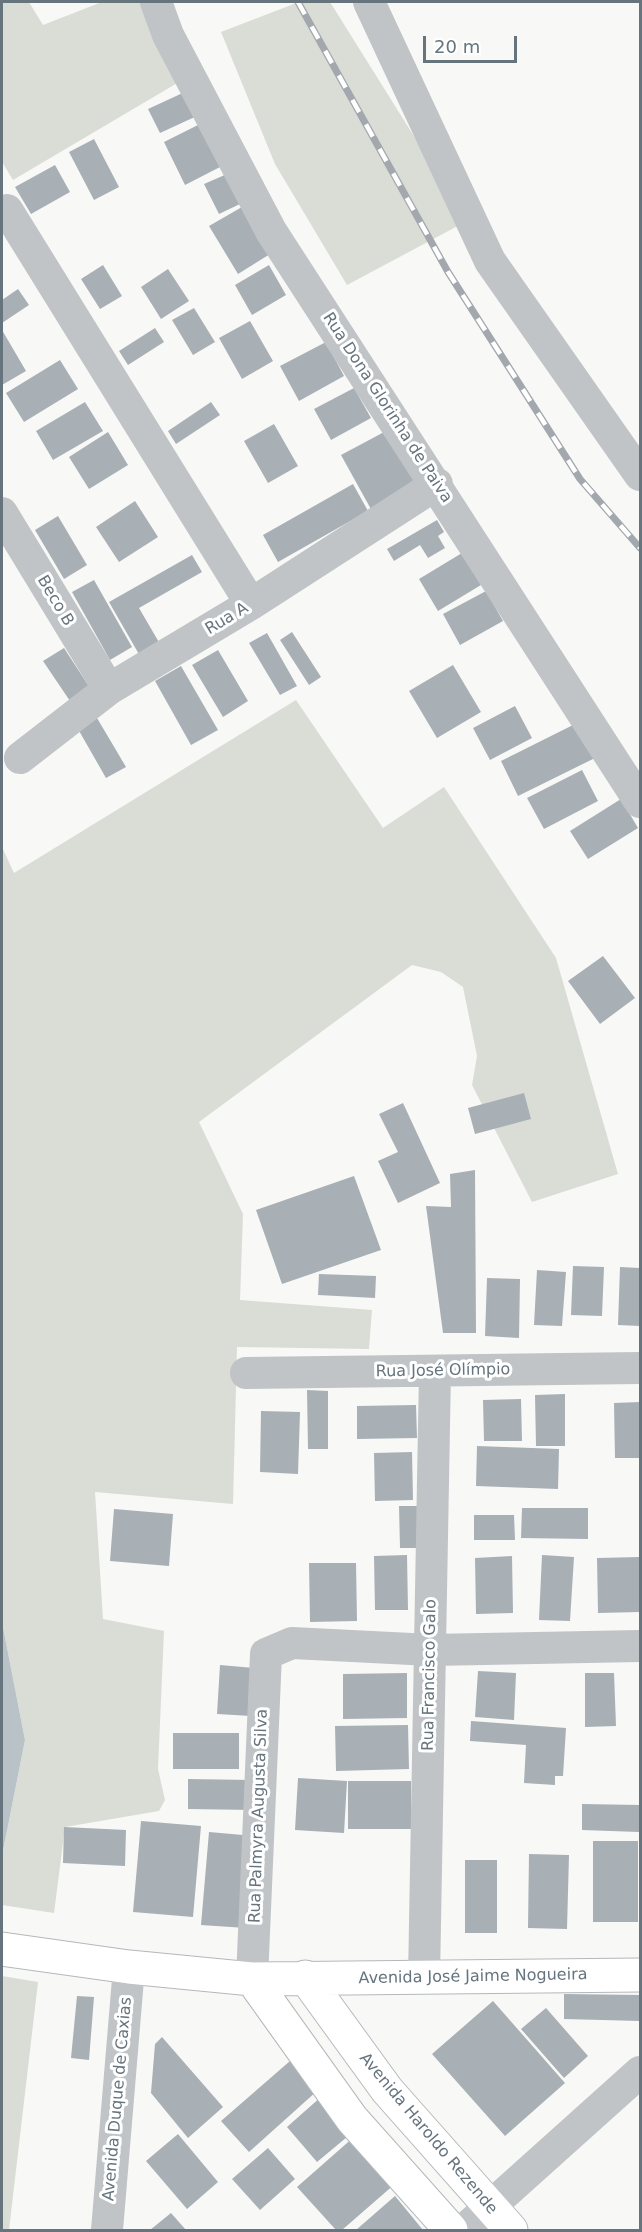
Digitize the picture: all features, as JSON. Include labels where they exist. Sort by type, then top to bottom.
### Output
[{"type":"main road","name":"Avenida José Jaime Nogueira","points":[[2,1949],[129,1967],[252,1979],[640,1975]]},
{"type":"main road","name":"Avenida Haroldo Rezende","points":[[304,1977],[387,2090],[501,2219]]},
{"type":"main road","points":[[252,1979],[352,2119],[451,2230]]},
{"type":"main road","points":[[352,2119],[387,2090]]},
{"type":"street","name":"Rua Dona Glorinha de Paiva","points":[[156,2],[168,35],[271,231],[640,802]]},
{"type":"street","points":[[369,2],[490,261],[640,475]]},
{"type":"street","points":[[7,210],[251,604]]},
{"type":"street","name":"Rua A","points":[[20,758],[109,689],[251,604],[436,484]]},
{"type":"street","name":"Beco B","points":[[2,513],[109,689]]},
{"type":"street","name":"Rua José Olímpio","points":[[246,1372],[640,1368]]},
{"type":"street","name":"Rua Francisco Galo","points":[[424,1978],[435,1371]]},
{"type":"street","name":"Rua Palmyra Augusta Silva","points":[[252,1979],[266,1654],[292,1643],[431,1650]]},
{"type":"street","points":[[431,1650],[640,1646]]},
{"type":"street","name":"Avenida Duque de Caxias","points":[[107,2230],[129,1967]]},
{"type":"street","points":[[464,2230],[501,2219],[640,2072]]},
{"type":"shaded area","points":[[2,2],[29,2],[43,25],[102,2],[146,2],[179,82],[13,180],[2,162]]},
{"type":"shaded area","points":[[299,2],[330,2],[467,221],[347,285],[275,164],[221,32]]},
{"type":"shaded area","points":[[296,700],[383,828],[444,787],[556,958],[618,1174],[532,1202],[472,1085],[477,1056],[463,987],[441,972],[412,965],[199,1122],[243,1214],[240,1300],[372,1310],[369,1349],[237,1347],[233,1504],[95,1492],[103,1619],[164,1631],[158,1769],[165,1800],[159,1811],[65,1827],[54,1913],[2,1905],[2,1856],[25,1740],[2,1622],[2,847],[14,873]]},
{"type":"shaded area","points":[[2,1622],[25,1740],[2,1856]]},
{"type":"shaded area","points":[[2,1976],[38,1982],[9,2230],[2,2230]]},
{"type":"building","points":[[187,91],[199,115],[160,133],[148,109]]},
{"type":"building","points":[[200,124],[222,166],[185,185],[164,142]]},
{"type":"building","points":[[94,139],[119,187],[94,200],[69,152]]},
{"type":"building","points":[[55,165],[70,192],[31,214],[15,187]]},
{"type":"building","points":[[227,174],[242,203],[219,214],[204,184]]},
{"type":"building","points":[[242,207],[270,254],[238,274],[209,226]]},
{"type":"building","points":[[103,265],[122,296],[100,309],[81,279]]},
{"type":"building","points":[[269,265],[286,295],[252,315],[235,285]]},
{"type":"building","points":[[168,269],[189,301],[161,319],[141,287]]},
{"type":"building","points":[[18,289],[29,305],[2,323],[2,300]]},
{"type":"building","points":[[194,308],[215,342],[193,355],[172,320]]},
{"type":"building","points":[[250,321],[273,361],[242,379],[219,338]]},
{"type":"building","points":[[155,328],[164,342],[128,365],[119,351]]},
{"type":"building","points":[[2,330],[26,371],[2,385]]},
{"type":"building","points":[[326,342],[344,376],[299,401],[280,366]]},
{"type":"building","points":[[60,360],[78,389],[24,422],[6,393]]},
{"type":"building","points":[[354,388],[371,418],[331,440],[314,409]]},
{"type":"building","points":[[85,402],[103,431],[53,460],[36,431]]},
{"type":"building","points":[[211,402],[220,415],[176,444],[168,431]]},
{"type":"building","points":[[274,424],[298,466],[268,483],[244,441]]},
{"type":"building","points":[[386,431],[417,486],[372,511],[341,455]]},
{"type":"building","points":[[108,432],[128,465],[89,489],[69,457]]},
{"type":"building","points":[[353,484],[368,511],[278,562],[263,535]]},
{"type":"building","points":[[135,501],[158,537],[119,562],[96,527]]},
{"type":"building","points":[[58,516],[87,565],[64,579],[35,530]]},
{"type":"building","points":[[437,520],[444,532],[438,536],[445,548],[428,558],[420,545],[394,561],[387,549]]},
{"type":"building","points":[[462,553],[481,585],[438,611],[419,579]]},
{"type":"building","points":[[192,555],[202,572],[139,608],[160,644],[140,656],[109,602]]},
{"type":"building","points":[[94,580],[132,647],[110,660],[72,592]]},
{"type":"building","points":[[486,591],[503,621],[460,645],[443,614]]},
{"type":"building","points":[[292,632],[321,677],[309,685],[280,640]]},
{"type":"building","points":[[267,633],[297,686],[280,695],[249,643]]},
{"type":"building","points":[[64,648],[90,688],[70,701],[43,661]]},
{"type":"building","points":[[218,650],[248,701],[223,717],[192,665]]},
{"type":"building","points":[[453,665],[481,712],[437,738],[409,691]]},
{"type":"building","points":[[181,666],[218,730],[191,745],[155,681]]},
{"type":"building","points":[[515,706],[532,738],[490,760],[473,728]]},
{"type":"building","points":[[97,718],[126,767],[106,778],[78,729]]},
{"type":"building","points":[[579,722],[597,757],[518,796],[501,761]]},
{"type":"building","points":[[582,770],[598,801],[544,829],[527,798]]},
{"type":"building","points":[[621,799],[638,828],[588,859],[570,831]]},
{"type":"building","points":[[603,956],[635,998],[600,1024],[568,981]]},
{"type":"building","points":[[524,1093],[531,1119],[475,1134],[468,1108]]},
{"type":"building","points":[[403,1103],[440,1183],[398,1203],[378,1161],[398,1152],[379,1114]]},
{"type":"building","points":[[475,1170],[476,1333],[443,1333],[426,1206],[451,1207],[450,1174]]},
{"type":"building","points":[[354,1176],[381,1250],[282,1284],[256,1210]]},
{"type":"building","points":[[573,1266],[604,1267],[602,1316],[571,1315]]},
{"type":"building","points":[[620,1267],[640,1268],[640,1326],[618,1325]]},
{"type":"building","points":[[537,1270],[566,1272],[562,1326],[534,1325]]},
{"type":"building","points":[[319,1274],[376,1276],[375,1298],[318,1295]]},
{"type":"building","points":[[487,1278],[520,1279],[519,1338],[485,1336]]},
{"type":"building","points":[[307,1390],[328,1391],[328,1449],[308,1449]]},
{"type":"building","points":[[565,1394],[565,1446],[536,1446],[535,1395]]},
{"type":"building","points":[[521,1399],[522,1441],[484,1441],[483,1400]]},
{"type":"building","points":[[640,1402],[640,1458],[615,1458],[614,1403]]},
{"type":"building","points":[[416,1405],[417,1438],[357,1439],[357,1406]]},
{"type":"building","points":[[261,1411],[300,1412],[298,1474],[260,1472]]},
{"type":"building","points":[[477,1446],[559,1449],[558,1489],[476,1486]]},
{"type":"building","points":[[412,1452],[413,1500],[375,1501],[374,1453]]},
{"type":"building","points":[[399,1506],[417,1506],[418,1548],[400,1548]]},
{"type":"building","points":[[522,1508],[588,1508],[588,1539],[521,1538]]},
{"type":"building","points":[[114,1509],[173,1514],[169,1566],[110,1561]]},
{"type":"building","points":[[474,1515],[514,1515],[515,1540],[474,1540]]},
{"type":"building","points":[[407,1555],[408,1610],[375,1610],[374,1556]]},
{"type":"building","points":[[542,1555],[574,1557],[570,1621],[539,1620]]},
{"type":"building","points":[[512,1556],[513,1613],[476,1614],[475,1558]]},
{"type":"building","points":[[640,1557],[640,1612],[598,1613],[597,1558]]},
{"type":"building","points":[[309,1563],[356,1563],[357,1621],[310,1622]]},
{"type":"building","points":[[220,1665],[254,1668],[251,1716],[217,1714]]},
{"type":"building","points":[[478,1671],[516,1673],[514,1720],[475,1717]]},
{"type":"building","points":[[407,1673],[407,1718],[343,1719],[343,1674]]},
{"type":"building","points":[[585,1673],[614,1673],[616,1726],[585,1727]]},
{"type":"building","points":[[471,1721],[566,1728],[563,1776],[555,1776],[555,1785],[524,1783],[526,1745],[470,1741]]},
{"type":"building","points":[[408,1725],[409,1769],[336,1771],[335,1726]]},
{"type":"building","points":[[173,1733],[239,1733],[239,1769],[173,1769]]},
{"type":"building","points":[[298,1778],[347,1781],[344,1833],[295,1830]]},
{"type":"building","points":[[188,1779],[252,1780],[252,1810],[188,1809]]},
{"type":"building","points":[[348,1781],[411,1781],[411,1829],[348,1829]]},
{"type":"building","points":[[582,1804],[640,1805],[639,1832],[582,1830]]},
{"type":"building","points":[[141,1821],[201,1826],[193,1917],[133,1912]]},
{"type":"building","points":[[64,1827],[126,1830],[125,1866],[63,1863]]},
{"type":"building","points":[[209,1832],[254,1836],[246,1928],[201,1925]]},
{"type":"building","points":[[593,1841],[638,1841],[638,1922],[593,1922]]},
{"type":"building","points":[[529,1854],[569,1855],[567,1929],[528,1928]]},
{"type":"building","points":[[465,1860],[497,1860],[497,1933],[465,1933]]},
{"type":"building","points":[[564,1994],[640,1995],[640,2021],[564,2019]]},
{"type":"building","points":[[77,1996],[94,1997],[89,2060],[71,2058]]},
{"type":"building","points":[[493,2001],[565,2083],[505,2136],[432,2054]]},
{"type":"building","points":[[546,2008],[588,2056],[564,2078],[521,2029]]},
{"type":"building","points":[[162,2037],[223,2107],[188,2138],[151,2093],[155,2044]]},
{"type":"building","points":[[290,2061],[317,2091],[249,2152],[221,2121]]},
{"type":"building","points":[[322,2096],[353,2132],[317,2162],[287,2127]]},
{"type":"building","points":[[178,2134],[218,2182],[187,2209],[146,2161]]},
{"type":"building","points":[[355,2136],[396,2183],[342,2230],[336,2230],[297,2187]]},
{"type":"building","points":[[268,2148],[295,2179],[260,2210],[232,2179]]},
{"type":"building","points":[[395,2196],[423,2230],[356,2230]]},
{"type":"building","points":[[171,2213],[186,2230],[150,2230]]},
{"type":"railway","points":[[298,2],[448,272],[580,479],[640,548]]}]
